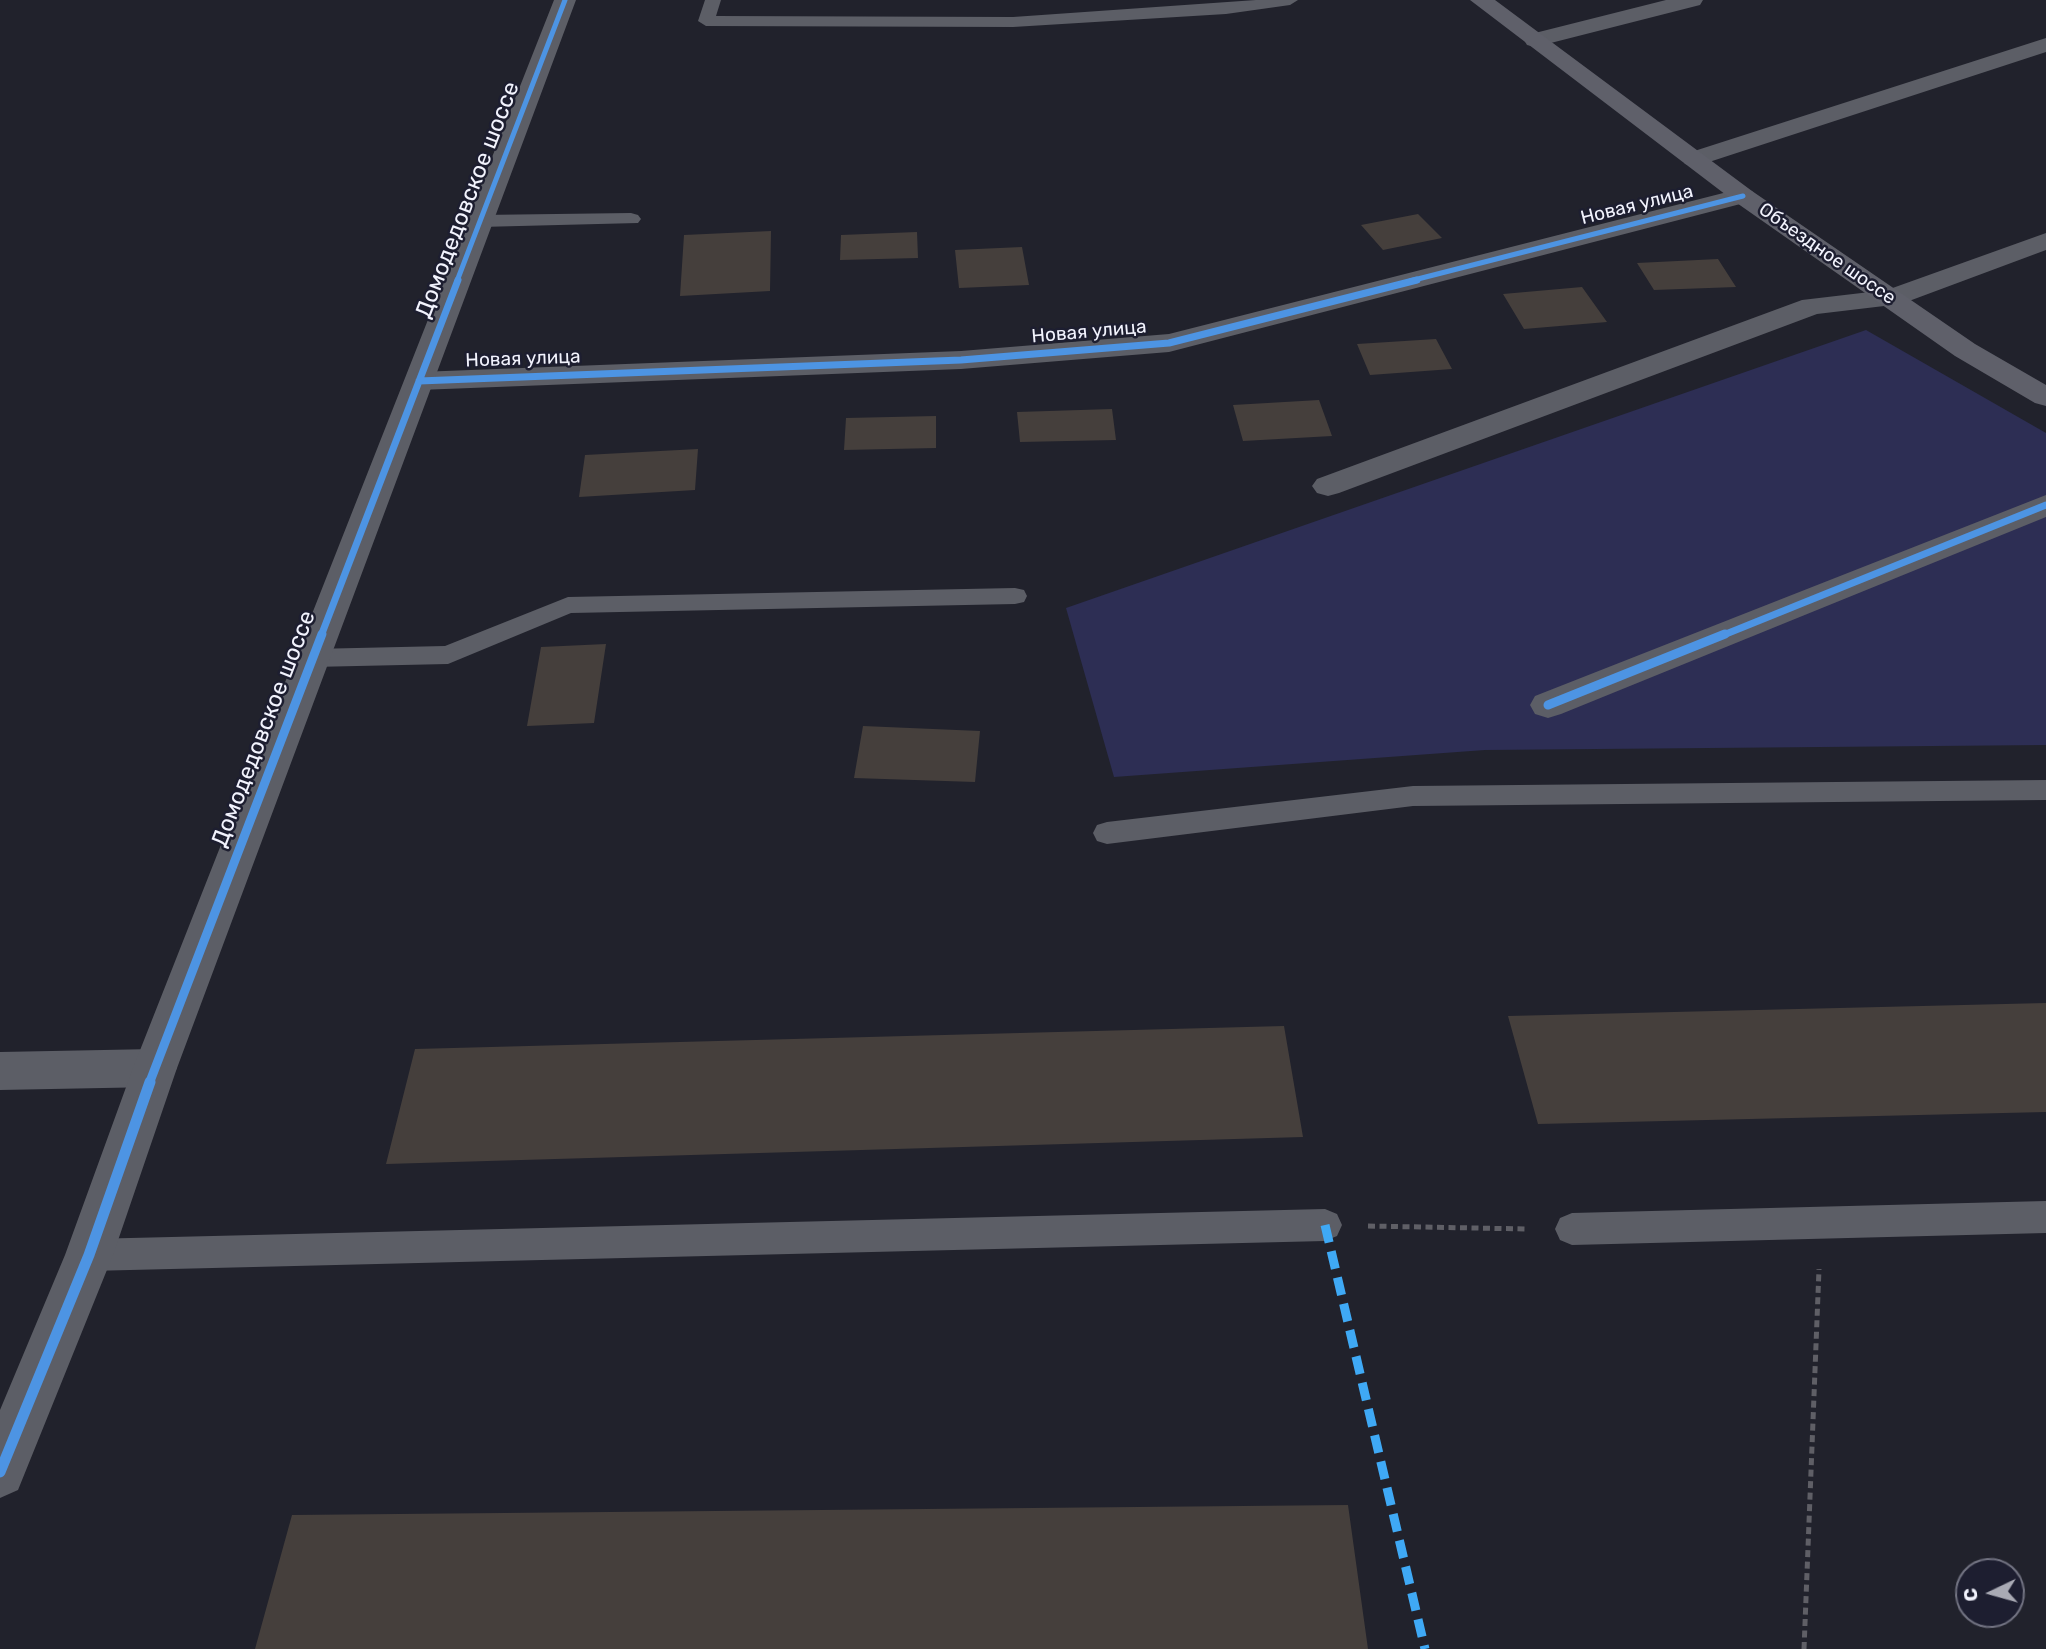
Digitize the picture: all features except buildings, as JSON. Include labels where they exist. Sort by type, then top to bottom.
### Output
[{"type":"main road","name":"Объездное шоссе","points":[[1481,0],[1743,195],[1965,350],[2046,397]]},
{"type":"street","name":"Домодедовское шоссе","points":[[0,1472],[89,1255],[155,1068],[565,0]]},
{"type":"street","points":[[1535,40],[1692,0]]},
{"type":"street","points":[[1694,159],[2046,45]]},
{"type":"street","name":"Новая улица","points":[[419,381],[961,360],[1169,343],[1743,195]]},
{"type":"street","points":[[1328,486],[1812,306],[1891,298],[2046,241]]},
{"type":"street","points":[[1548,705],[2046,505]]},
{"type":"street","points":[[0,1071],[155,1068]]},
{"type":"lane","points":[[713,0],[706,21],[1013,22],[1226,9],[1290,0]]},
{"type":"lane","points":[[480,221],[631,219]]},
{"type":"lane","points":[[312,658],[448,655],[568,605],[1015,596]]},
{"type":"lane","points":[[1107,833],[1413,796],[2046,790]]},
{"type":"lane","points":[[1572,1229],[2046,1217]]},
{"type":"lane","points":[[89,1255],[1325,1225]]},
{"type":"path","points":[[1804,1649],[1821,1223]]},
{"type":"path","points":[[1325,1225],[1572,1229]]},
{"type":"shaded area","points":[[1866,330],[2046,433],[2046,745],[1485,750],[1114,777],[1066,608]]},
{"type":"marked path","points":[[1325,1225],[1425,1649]]},
{"type":"cycle path","points":[[0,1472],[89,1255],[155,1068],[565,0]]},
{"type":"cycle path","points":[[419,381],[961,360],[1169,343],[1743,196]]},
{"type":"cycle path","points":[[1548,705],[2046,505]]}]
